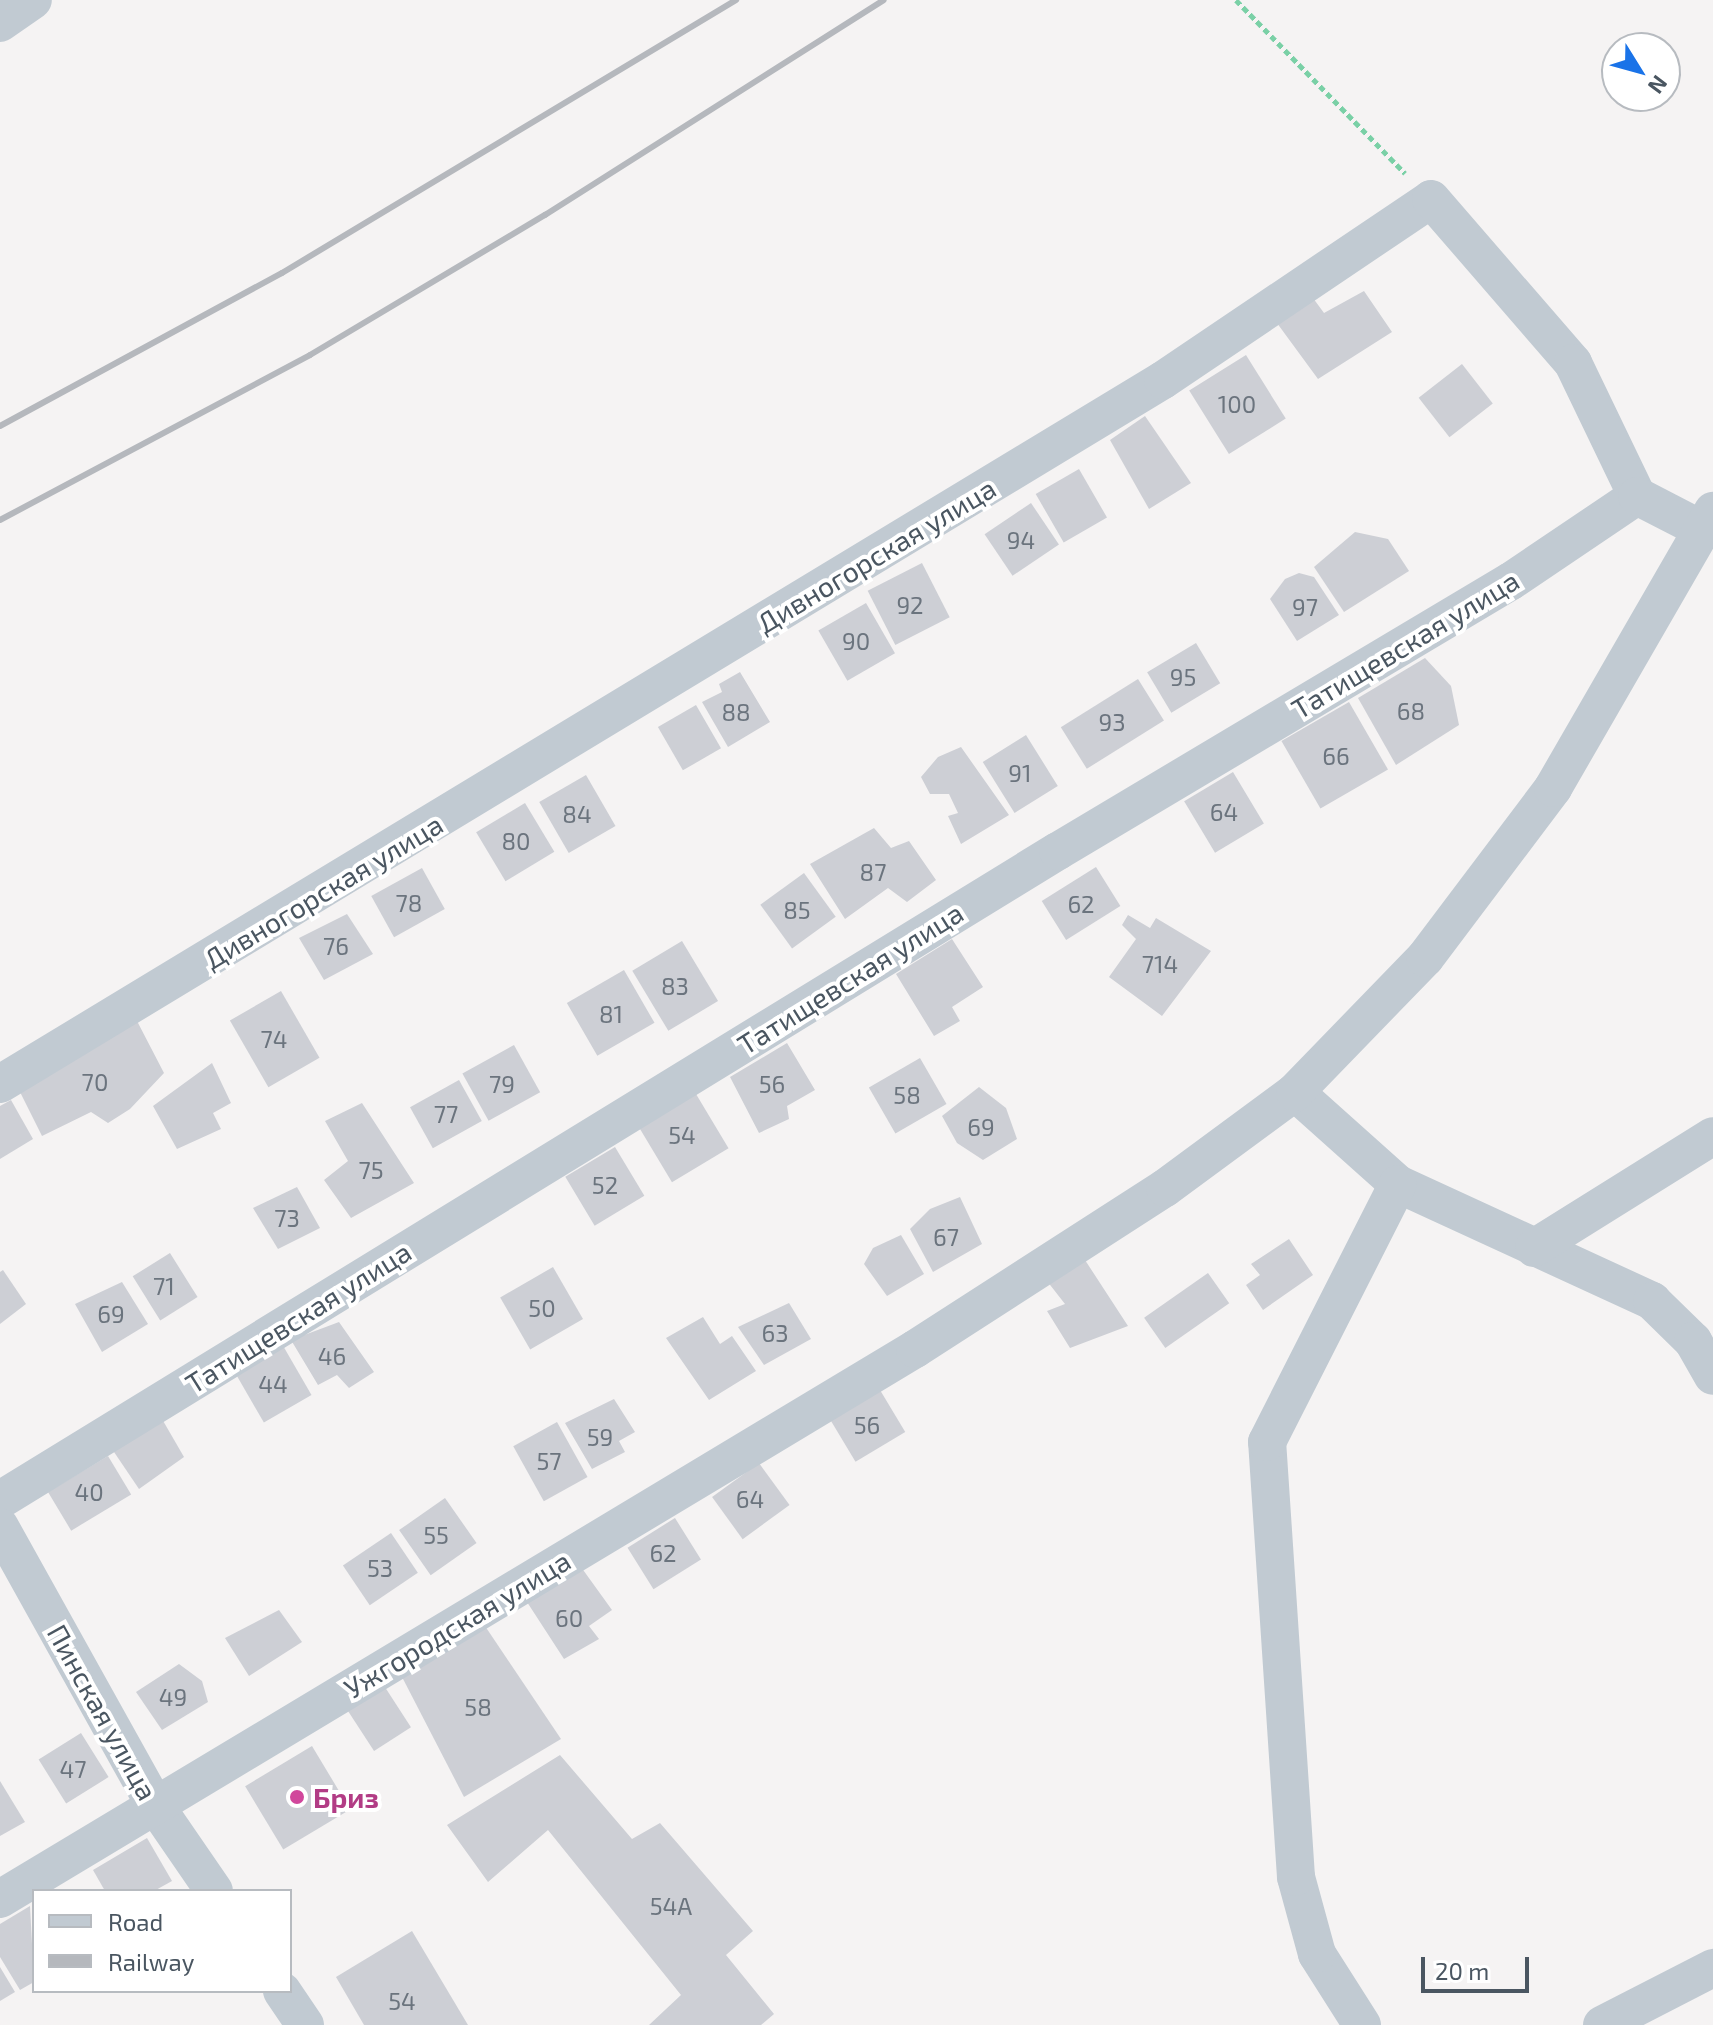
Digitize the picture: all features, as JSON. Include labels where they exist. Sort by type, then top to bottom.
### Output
[{"type":"street","points":[[0,23],[33,0]]},
{"type":"street","points":[[1431,199],[1573,363],[1637,496],[1708,521]]},
{"type":"street","name":"Дивногорская улица","points":[[0,1084],[1163,380],[1431,199]]},
{"type":"street","name":"Татищевская улица","points":[[0,1500],[1058,851],[1511,581],[1637,496]]},
{"type":"street","name":"Ужгородская улица","points":[[0,1899],[915,1349],[1165,1188],[1295,1092],[1425,958],[1553,788],[1708,521]]},
{"type":"street","points":[[1295,1092],[1398,1184],[1652,1301],[1693,1341],[1713,1376]]},
{"type":"street","points":[[1534,1248],[1713,1136]]},
{"type":"street","points":[[1362,2025],[1317,1954],[1296,1877],[1267,1442],[1398,1184]]},
{"type":"street","name":"Пинская улица","points":[[0,1527],[155,1805],[213,1889]]},
{"type":"street","points":[[1602,2025],[1713,1968]]},
{"type":"street","points":[[283,1993],[305,2025]]},
{"type":"path","points":[[1236,0],[1431,199]]},
{"type":"building","points":[[1364,291],[1392,332],[1318,379],[1274,319],[1313,298],[1324,313]]},
{"type":"building","points":[[1246,355],[1286,419],[1229,454],[1189,391]]},
{"type":"building","points":[[1462,364],[1493,403],[1449,437],[1419,398]]},
{"type":"building","points":[[1145,416],[1191,483],[1149,509],[1110,440]]},
{"type":"building","points":[[1079,469],[1107,517],[1064,542],[1036,494]]},
{"type":"building","points":[[1031,503],[1059,544],[1013,576],[985,534]]},
{"type":"building","points":[[1355,532],[1388,539],[1409,571],[1344,612],[1314,567]]},
{"type":"building","points":[[922,563],[950,617],[895,645],[868,591]]},
{"type":"building","points":[[1299,573],[1314,577],[1339,615],[1297,641],[1270,599],[1285,579]]},
{"type":"building","points":[[866,603],[895,653],[847,681],[818,630]]},
{"type":"building","points":[[1196,643],[1220,683],[1171,713],[1147,672]]},
{"type":"building","points":[[1425,658],[1451,686],[1459,725],[1396,765],[1358,698]]},
{"type":"building","points":[[740,672],[770,722],[728,747],[702,702],[722,692],[719,684]]},
{"type":"building","points":[[1138,679],[1164,721],[1087,769],[1061,727]]},
{"type":"building","points":[[1349,702],[1388,770],[1320,809],[1281,741]]},
{"type":"building","points":[[696,705],[721,748],[683,770],[658,727]]},
{"type":"building","points":[[1026,735],[1058,786],[1015,813],[983,762]]},
{"type":"building","points":[[961,747],[1009,815],[961,844],[948,816],[958,813],[949,794],[930,794],[921,777],[938,757]]},
{"type":"building","points":[[1233,772],[1264,823],[1215,853],[1184,801]]},
{"type":"building","points":[[586,775],[616,826],[569,853],[539,802]]},
{"type":"building","points":[[525,803],[554,852],[505,881],[476,832]]},
{"type":"building","points":[[874,828],[891,848],[909,841],[936,880],[907,902],[888,888],[845,919],[810,864]]},
{"type":"building","points":[[1096,867],[1120,906],[1066,940],[1042,901]]},
{"type":"building","points":[[422,868],[445,909],[394,937],[371,896]]},
{"type":"building","points":[[804,873],[836,917],[792,948],[760,905]]},
{"type":"building","points":[[347,914],[373,954],[324,980],[299,938]]},
{"type":"building","points":[[1128,915],[1150,928],[1156,918],[1211,951],[1162,1016],[1109,977],[1136,939],[1122,925]]},
{"type":"building","points":[[952,939],[983,987],[952,1007],[960,1021],[934,1036],[896,974]]},
{"type":"building","points":[[682,941],[718,1001],[668,1031],[632,971]]},
{"type":"building","points":[[624,970],[654,1023],[597,1056],[567,1003]]},
{"type":"building","points":[[281,991],[320,1058],[268,1087],[230,1020]]},
{"type":"building","points":[[137,1021],[164,1073],[130,1109],[108,1123],[91,1112],[42,1136],[20,1092]]},
{"type":"building","points":[[787,1043],[815,1090],[787,1106],[789,1119],[759,1133],[730,1077]]},
{"type":"building","points":[[514,1045],[540,1092],[489,1121],[462,1074]]},
{"type":"building","points":[[920,1058],[946,1104],[895,1133],[869,1088]]},
{"type":"building","points":[[212,1063],[231,1103],[213,1113],[221,1129],[177,1149],[153,1106]]},
{"type":"building","points":[[459,1080],[482,1121],[433,1148],[410,1107]]},
{"type":"building","points":[[979,1087],[1006,1108],[1017,1139],[983,1160],[957,1143],[942,1116]]},
{"type":"building","points":[[693,1089],[729,1148],[672,1182],[636,1123]]},
{"type":"building","points":[[11,1100],[33,1139],[0,1159],[0,1106]]},
{"type":"building","points":[[362,1103],[414,1183],[351,1218],[324,1180],[348,1161],[325,1121]]},
{"type":"building","points":[[615,1147],[644,1196],[595,1226],[565,1177]]},
{"type":"building","points":[[297,1187],[320,1228],[278,1249],[253,1208]]},
{"type":"building","points":[[960,1197],[982,1244],[933,1272],[910,1229],[930,1209]]},
{"type":"building","points":[[901,1235],[924,1274],[887,1296],[864,1264],[873,1248]]},
{"type":"building","points":[[1289,1239],[1313,1275],[1263,1310],[1246,1285],[1260,1275],[1251,1264]]},
{"type":"building","points":[[170,1253],[198,1297],[160,1320],[133,1276]]},
{"type":"building","points":[[1085,1260],[1128,1326],[1070,1348],[1047,1311],[1065,1304],[1047,1281]]},
{"type":"building","points":[[553,1267],[583,1319],[530,1349],[500,1298]]},
{"type":"building","points":[[3,1270],[26,1304],[0,1324],[0,1272]]},
{"type":"building","points":[[1208,1273],[1229,1303],[1165,1348],[1144,1318]]},
{"type":"building","points":[[122,1282],[148,1324],[102,1352],[75,1304]]},
{"type":"building","points":[[789,1303],[811,1339],[764,1365],[738,1327]]},
{"type":"building","points":[[703,1317],[720,1344],[732,1336],[756,1371],[709,1400],[666,1338]]},
{"type":"building","points":[[339,1322],[374,1372],[349,1388],[337,1375],[318,1385],[291,1340]]},
{"type":"building","points":[[282,1344],[312,1395],[264,1423],[234,1372]]},
{"type":"building","points":[[880,1390],[905,1432],[856,1462],[830,1420]]},
{"type":"building","points":[[614,1399],[635,1432],[619,1441],[625,1452],[592,1469],[565,1423]]},
{"type":"building","points":[[162,1419],[184,1457],[139,1489],[112,1449]]},
{"type":"building","points":[[557,1422],[588,1477],[544,1501],[513,1446]]},
{"type":"building","points":[[108,1456],[131,1495],[71,1531],[48,1492]]},
{"type":"building","points":[[759,1463],[790,1505],[743,1539],[712,1497]]},
{"type":"building","points":[[445,1498],[477,1543],[431,1575],[399,1530]]},
{"type":"building","points":[[675,1518],[701,1560],[653,1589],[628,1548]]},
{"type":"building","points":[[391,1533],[418,1573],[370,1605],[343,1565]]},
{"type":"building","points":[[581,1567],[612,1610],[589,1626],[599,1639],[564,1659],[527,1602]]},
{"type":"building","points":[[279,1610],[302,1642],[249,1676],[225,1638]]},
{"type":"building","points":[[485,1626],[561,1739],[464,1797],[401,1675]]},
{"type":"building","points":[[179,1664],[202,1681],[208,1702],[162,1730],[136,1692]]},
{"type":"building","points":[[381,1681],[411,1727],[374,1751],[344,1705]]},
{"type":"building","points":[[81,1733],[109,1777],[66,1804],[39,1759]]},
{"type":"building","name":"Бриз","points":[[312,1746],[350,1809],[283,1850],[245,1786]]},
{"type":"building","points":[[560,1755],[632,1839],[660,1823],[753,1931],[726,1955],[774,2014],[761,2025],[649,2025],[681,1995],[548,1830],[488,1882],[447,1825]]},
{"type":"building","points":[[0,1781],[25,1822],[0,1836]]},
{"type":"building","points":[[147,1838],[172,1881],[158,1889],[104,1889],[93,1870]]},
{"type":"building","points":[[30,1906],[32,1983],[20,1990],[0,1957],[0,1924]]},
{"type":"building","points":[[412,1931],[468,2025],[364,2025],[336,1977]]},
{"type":"building","points":[[0,1967],[15,1992],[0,2001]]},
{"type":"railway","points":[[0,426],[282,273],[736,0]]},
{"type":"railway","points":[[0,520],[310,355],[545,215],[884,0]]},
{"type":"place","name":"Бриз","points":[[297,1797]]}]
